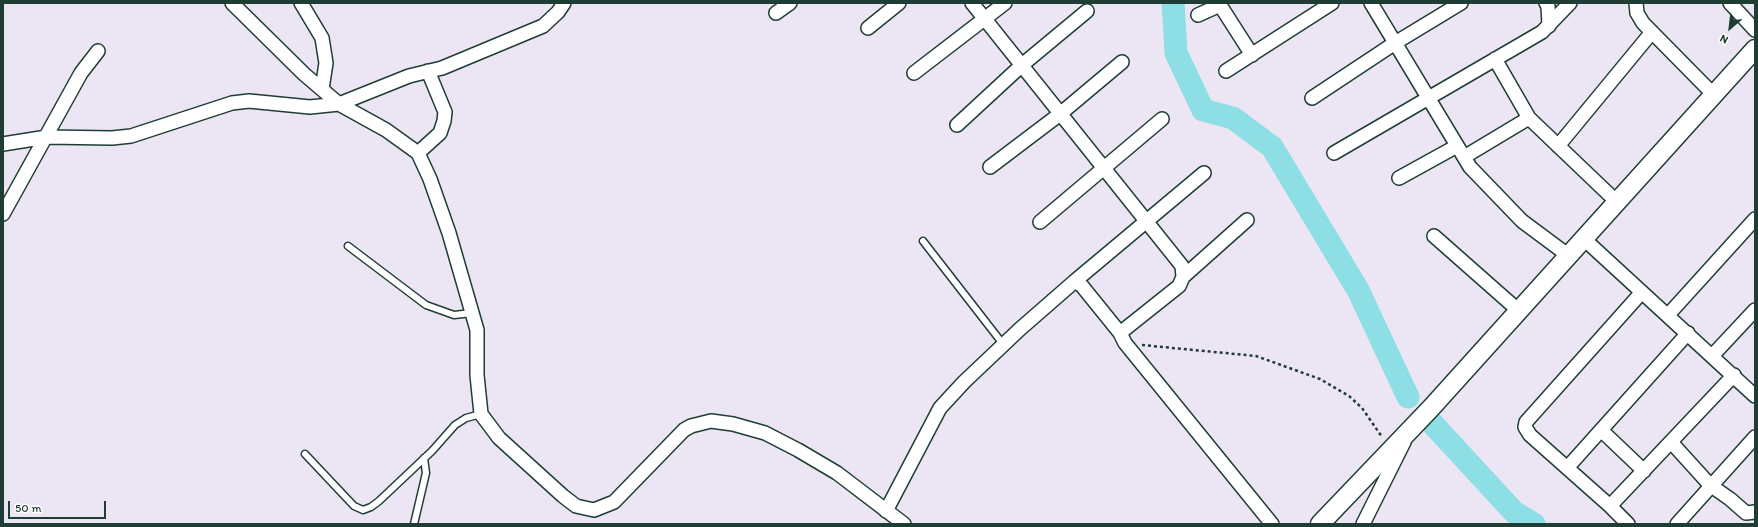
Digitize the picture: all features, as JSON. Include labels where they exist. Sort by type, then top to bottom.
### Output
[{"type":"street","points":[[232,3],[339,104],[386,130],[418,153],[430,179],[449,232],[477,330],[477,376],[481,414],[499,438],[576,506],[594,510],[614,502],[684,430],[691,426],[712,421],[733,424],[765,434],[798,450],[837,473],[904,524]]},
{"type":"street","points":[[301,3],[322,38],[326,63],[322,89]]},
{"type":"street","points":[[3,144],[47,137],[112,138],[131,136],[232,103],[249,101],[310,107],[339,104],[409,76],[442,68],[543,26],[558,12],[564,3]]},
{"type":"street","points":[[776,13],[790,3]]},
{"type":"street","points":[[868,28],[900,3]]},
{"type":"street","points":[[972,3],[1182,266],[1183,277]]},
{"type":"street","points":[[914,73],[1005,3]]},
{"type":"street","points":[[1226,71],[1332,3]]},
{"type":"street","points":[[1371,3],[1470,167],[1522,221],[1570,256]]},
{"type":"street","points":[[1312,98],[1395,43],[1461,3]]},
{"type":"street","points":[[1546,3],[1548,6],[1549,26]]},
{"type":"street","points":[[1334,153],[1549,26],[1570,3]]},
{"type":"street","points":[[1636,3],[1637,13],[1643,23],[1714,95]]},
{"type":"street","points":[[1730,3],[1755,30]]},
{"type":"street","points":[[1198,15],[1222,4],[1252,55]]},
{"type":"street","points":[[957,125],[1022,66],[1087,11]]},
{"type":"street","points":[[1558,146],[1652,32]]},
{"type":"street","points":[[1320,524],[1414,427],[1618,203],[1755,49]]},
{"type":"street","points":[[3,214],[47,137],[81,73],[98,51]]},
{"type":"street","points":[[1495,59],[1529,118],[1618,203]]},
{"type":"street","points":[[990,167],[1060,114],[1122,62]]},
{"type":"street","points":[[418,153],[440,133],[444,121],[445,112],[428,71]]},
{"type":"street","points":[[1399,178],[1461,151],[1529,118]]},
{"type":"street","points":[[1040,222],[1162,119]]},
{"type":"street","points":[[886,511],[940,408],[1003,344],[1049,302],[1204,173]]},
{"type":"street","points":[[1668,315],[1755,219]]},
{"type":"street","points":[[1122,338],[1179,286],[1183,277],[1247,220]]},
{"type":"street","points":[[1434,236],[1519,312]]},
{"type":"street","points":[[1584,239],[1734,375],[1755,396]]},
{"type":"street","points":[[1075,281],[1082,286],[1272,524]]},
{"type":"street","points":[[1628,524],[1610,506],[1530,435],[1525,427],[1526,422],[1642,292]]},
{"type":"street","points":[[1712,356],[1755,310]]},
{"type":"street","points":[[1567,468],[1688,333]]},
{"type":"street","points":[[1610,506],[1734,375]]},
{"type":"street","points":[[1363,524],[1414,427]]},
{"type":"street","points":[[1601,430],[1644,471]]},
{"type":"street","points":[[1677,524],[1755,436]]},
{"type":"street","points":[[1671,442],[1710,485],[1730,499],[1746,513],[1755,512]]},
{"type":"lane","points":[[923,241],[1003,344]]},
{"type":"lane","points":[[348,246],[426,305],[454,315],[472,313]]},
{"type":"lane","points":[[305,454],[354,506],[363,510],[371,507],[379,501],[424,458],[455,425],[466,418],[481,414]]},
{"type":"lane","points":[[414,524],[426,473],[424,458]]},
{"type":"path","points":[[1122,338],[1256,356],[1320,379],[1349,396],[1362,408],[1391,451]]},
{"type":"waterway","points":[[1173,3],[1176,53],[1203,110],[1233,118],[1272,147],[1358,290],[1408,397]]},
{"type":"waterway","points":[[1430,421],[1514,512],[1534,524]]}]
